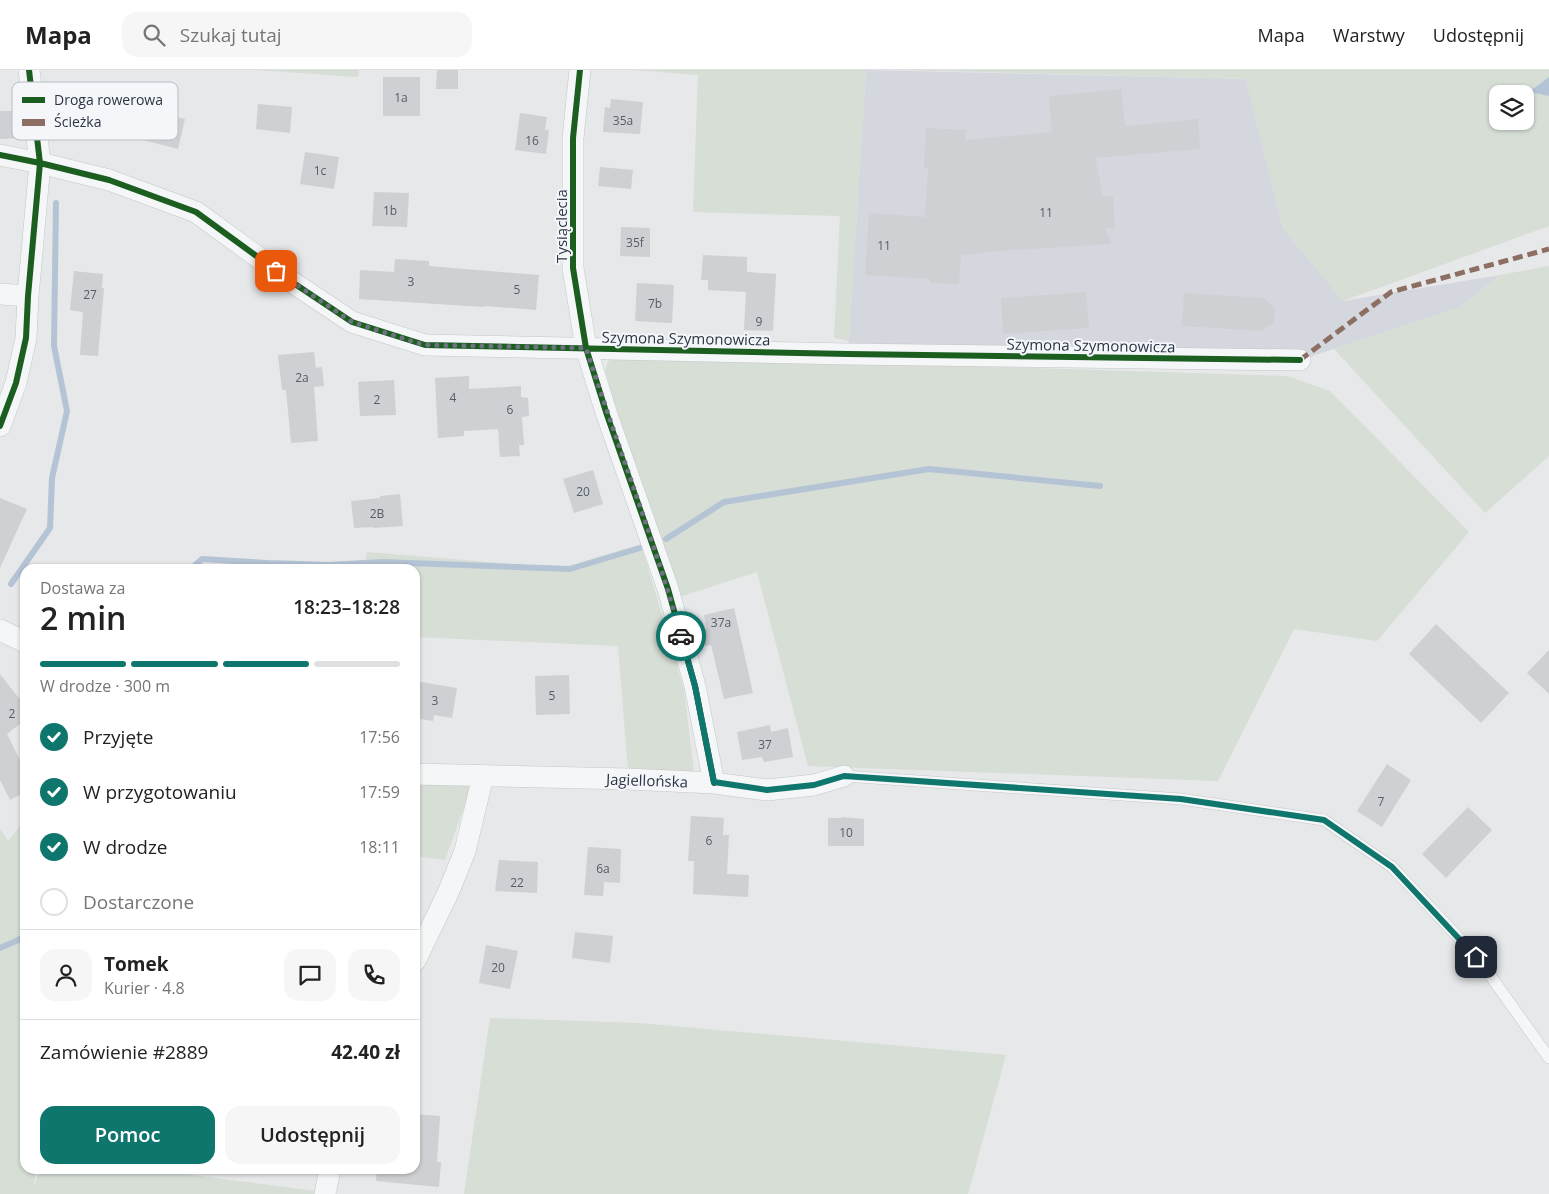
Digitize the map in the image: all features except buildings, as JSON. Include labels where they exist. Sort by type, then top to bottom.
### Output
[{"type":"street","name":"Tysiąclecia","points":[[580,70],[573,138],[573,268],[586,348],[607,415],[668,589],[695,686],[714,782]]},
{"type":"street","points":[[0,426],[16,383],[26,338],[40,163],[37,140]]},
{"type":"street","name":"Szymona Szymonowicza","points":[[0,155],[109,180],[196,212],[292,282],[352,322],[424,345],[848,354],[1300,360]]},
{"type":"street","points":[[0,294],[28,296]]},
{"type":"street","points":[[0,630],[20,640]]},
{"type":"street","name":"Jagiellońska","points":[[420,774],[714,782],[767,790],[814,785],[844,776]]},
{"type":"street","points":[[420,951],[466,851],[483,776]]},
{"type":"street","points":[[325,1194],[329,1174]]},
{"type":"lane","name":"Jagiellońska","points":[[844,776],[1181,799],[1324,820],[1392,867],[1476,957],[1549,1058]]},
{"type":"shaded area","points":[[255,70],[359,70],[358,77]]},
{"type":"shaded area","points":[[634,70],[866,70],[849,341],[834,338],[840,216],[693,212],[698,75]]},
{"type":"shaded area","points":[[866,70],[1246,79],[1283,228],[1343,301],[1500,275],[1458,308],[1300,360],[848,354]]},
{"type":"shaded area","points":[[899,70],[1549,70],[1549,226],[1343,301],[1283,228],[1246,79]]},
{"type":"shaded area","points":[[1549,266],[1549,456],[1485,513],[1334,349],[1458,308],[1500,275]]},
{"type":"shaded area","points":[[613,355],[1287,376],[1330,391],[1469,532],[1377,641],[1294,629],[1218,781],[808,766],[757,572],[679,597],[634,475],[605,370]]},
{"type":"shaded area","points":[[641,544],[684,690],[694,772],[628,770],[618,646],[420,637],[420,564],[365,564],[367,552],[562,568]]},
{"type":"shaded area","points":[[420,782],[473,782],[445,860],[420,857]]},
{"type":"shaded area","points":[[20,826],[20,1174],[35,1174],[34,1185],[39,1174],[185,1174],[316,1191],[315,1194],[0,1194],[0,829],[8,841]]},
{"type":"shaded area","points":[[490,1018],[638,1023],[1006,1055],[968,1194],[464,1194]]},
{"type":"water","points":[[1549,77],[1549,96],[1534,93],[1534,88]]},
{"type":"waterway","points":[[25,564],[50,528],[52,478],[67,411],[54,346],[56,203]]},
{"type":"waterway","points":[[666,539],[724,502],[929,469],[1100,486]]},
{"type":"waterway","points":[[346,564],[383,562],[570,569],[640,548]]},
{"type":"waterway","points":[[196,564],[202,559],[298,564]]},
{"type":"waterway","points":[[11,584],[20,571]]},
{"type":"waterway","points":[[0,948],[20,939]]},
{"type":"marked path","points":[[1300,360],[1391,292],[1549,249]]},
{"type":"cycle path","points":[[29,70],[30,82]]},
{"type":"cycle path","points":[[580,70],[573,138],[573,268],[586,348],[607,415],[668,589],[695,686],[714,783]]},
{"type":"cycle path","points":[[0,426],[16,383],[26,338],[40,163],[37,140]]},
{"type":"cycle path","points":[[0,155],[109,180],[196,212],[292,282],[352,322],[425,345],[848,354],[1300,360]]},
{"type":"way so far","points":[[276,271],[352,322],[424,345],[586,348],[607,415],[668,589],[681,636]]},
{"type":"route","points":[[681,636],[695,686],[714,782],[767,790],[814,785],[844,776],[1181,799],[1324,820],[1392,867],[1476,957]]}]
